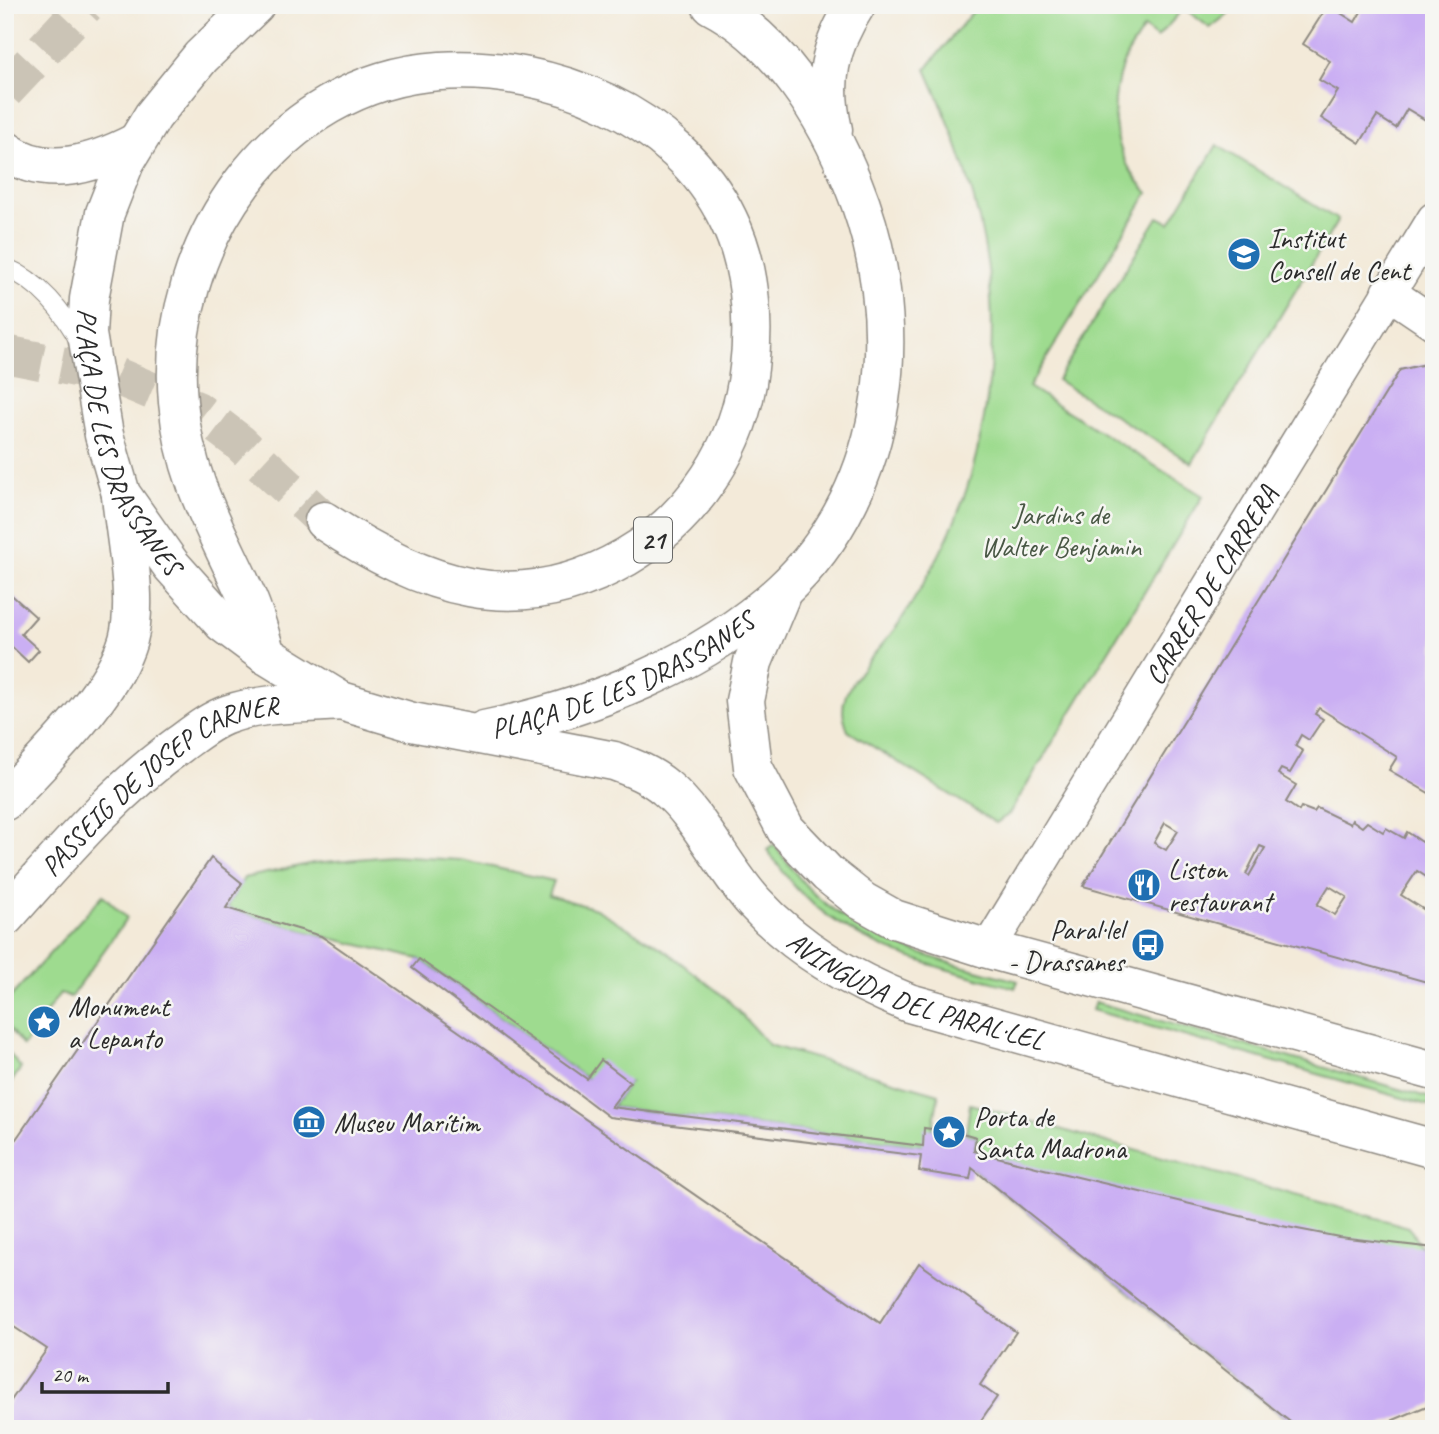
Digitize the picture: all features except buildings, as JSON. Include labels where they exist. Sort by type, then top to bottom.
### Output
[{"type":"main road","name":"PLAÇA DE LES DRASSANES","points":[[255,5],[192,67],[135,143],[102,226],[89,299],[89,359],[104,435],[121,494],[171,565],[223,623],[266,655],[341,701],[412,722],[468,733],[542,716],[649,676],[725,635],[784,589],[826,539],[852,495],[871,441],[885,367],[885,303],[876,249],[835,139],[782,66],[749,32],[711,5]]},
{"type":"main road","points":[[835,139],[826,88],[829,60],[839,31],[856,5]]},
{"type":"main road","name":"21","points":[[266,655],[248,598],[213,532],[182,441],[177,360],[191,279],[207,236],[234,190],[274,148],[307,119],[347,96],[389,81],[438,71],[515,73],[552,80],[590,93],[632,117],[677,153],[702,179],[728,218],[742,258],[750,301],[751,347],[747,392],[734,432],[715,469],[689,506],[643,547],[594,573],[567,582],[512,591],[482,590],[444,583],[407,570],[371,552],[324,521]]},
{"type":"main road","points":[[16,163],[80,164],[106,158],[135,143]]},
{"type":"main road","points":[[5,801],[76,723],[117,665],[128,638],[131,604],[121,494]]},
{"type":"main road","name":"AVINGUDA DEL PARAL·LEL","points":[[784,589],[753,662],[745,701],[753,767],[776,815],[828,874],[862,901],[894,919],[988,949],[1434,1071]]},
{"type":"main road","name":"PASSEIG DE JOSEP CARNER","points":[[5,917],[104,808],[154,763],[209,723],[228,714],[255,707],[341,701]]},
{"type":"main road","name":"AVINGUDA DEL PARAL·LEL","points":[[468,733],[614,761],[645,773],[668,789],[753,902],[817,958],[860,983],[909,1003],[1434,1149]]},
{"type":"street","name":"CARRER DE CARRERA","points":[[988,949],[1434,219]]},
{"type":"street","points":[[1388,292],[1434,323]]},
{"type":"lane","points":[[5,267],[36,286],[60,310],[89,359]]},
{"type":"green space","name":"Jardins de Walter Benjamin","points":[[978,5],[1230,5],[1228,14],[1210,28],[1184,8],[1157,38],[1144,28],[1126,56],[1117,83],[1115,100],[1117,134],[1127,165],[1148,193],[1029,387],[1203,496],[1009,814],[996,823],[848,731],[843,709],[850,686],[899,623],[941,552],[965,494],[984,420],[991,368],[992,317],[988,268],[966,170],[926,69]]},
{"type":"green space","points":[[1217,145],[1338,220],[1192,463],[1057,380],[1158,217],[1170,223]]},
{"type":"green space","points":[[774,845],[808,888],[830,908],[854,924],[934,958],[1018,981],[1015,988],[898,953],[844,927],[797,889],[767,850]]},
{"type":"green space","points":[[391,856],[461,860],[554,881],[549,895],[596,909],[663,949],[726,998],[769,1045],[939,1094],[932,1131],[923,1146],[611,1107],[630,1082],[587,1079],[419,959],[321,936],[226,908],[244,878],[313,863]]},
{"type":"green space","points":[[103,895],[127,918],[70,998],[60,993],[23,1046],[5,1023],[5,1003]]},
{"type":"green space","points":[[1095,1002],[1434,1099],[1434,1107],[1092,1010]]},
{"type":"green space","points":[[5,1048],[21,1068],[5,1091]]},
{"type":"green space","points":[[970,1104],[1409,1227],[1421,1247],[1367,1429],[1299,1429],[972,1168],[976,1137],[966,1134]]},
{"type":"tunnel","points":[[5,91],[86,5]]},
{"type":"tunnel","points":[[5,354],[116,376],[197,410],[239,442],[324,521]]},
{"type":"place","name":"Institut Consell de Cent","points":[[1244,254]]},
{"type":"place","name":"Liston restaurant","points":[[1144,885]]},
{"type":"place","name":"Paral·lel - Drassanes","points":[[1148,945]]},
{"type":"place","name":"Monument a Lepanto","points":[[44,1022]]},
{"type":"place","name":"Museu Marítim","points":[[309,1122]]},
{"type":"place","name":"Porta de Santa Madrona","points":[[949,1132]]}]
